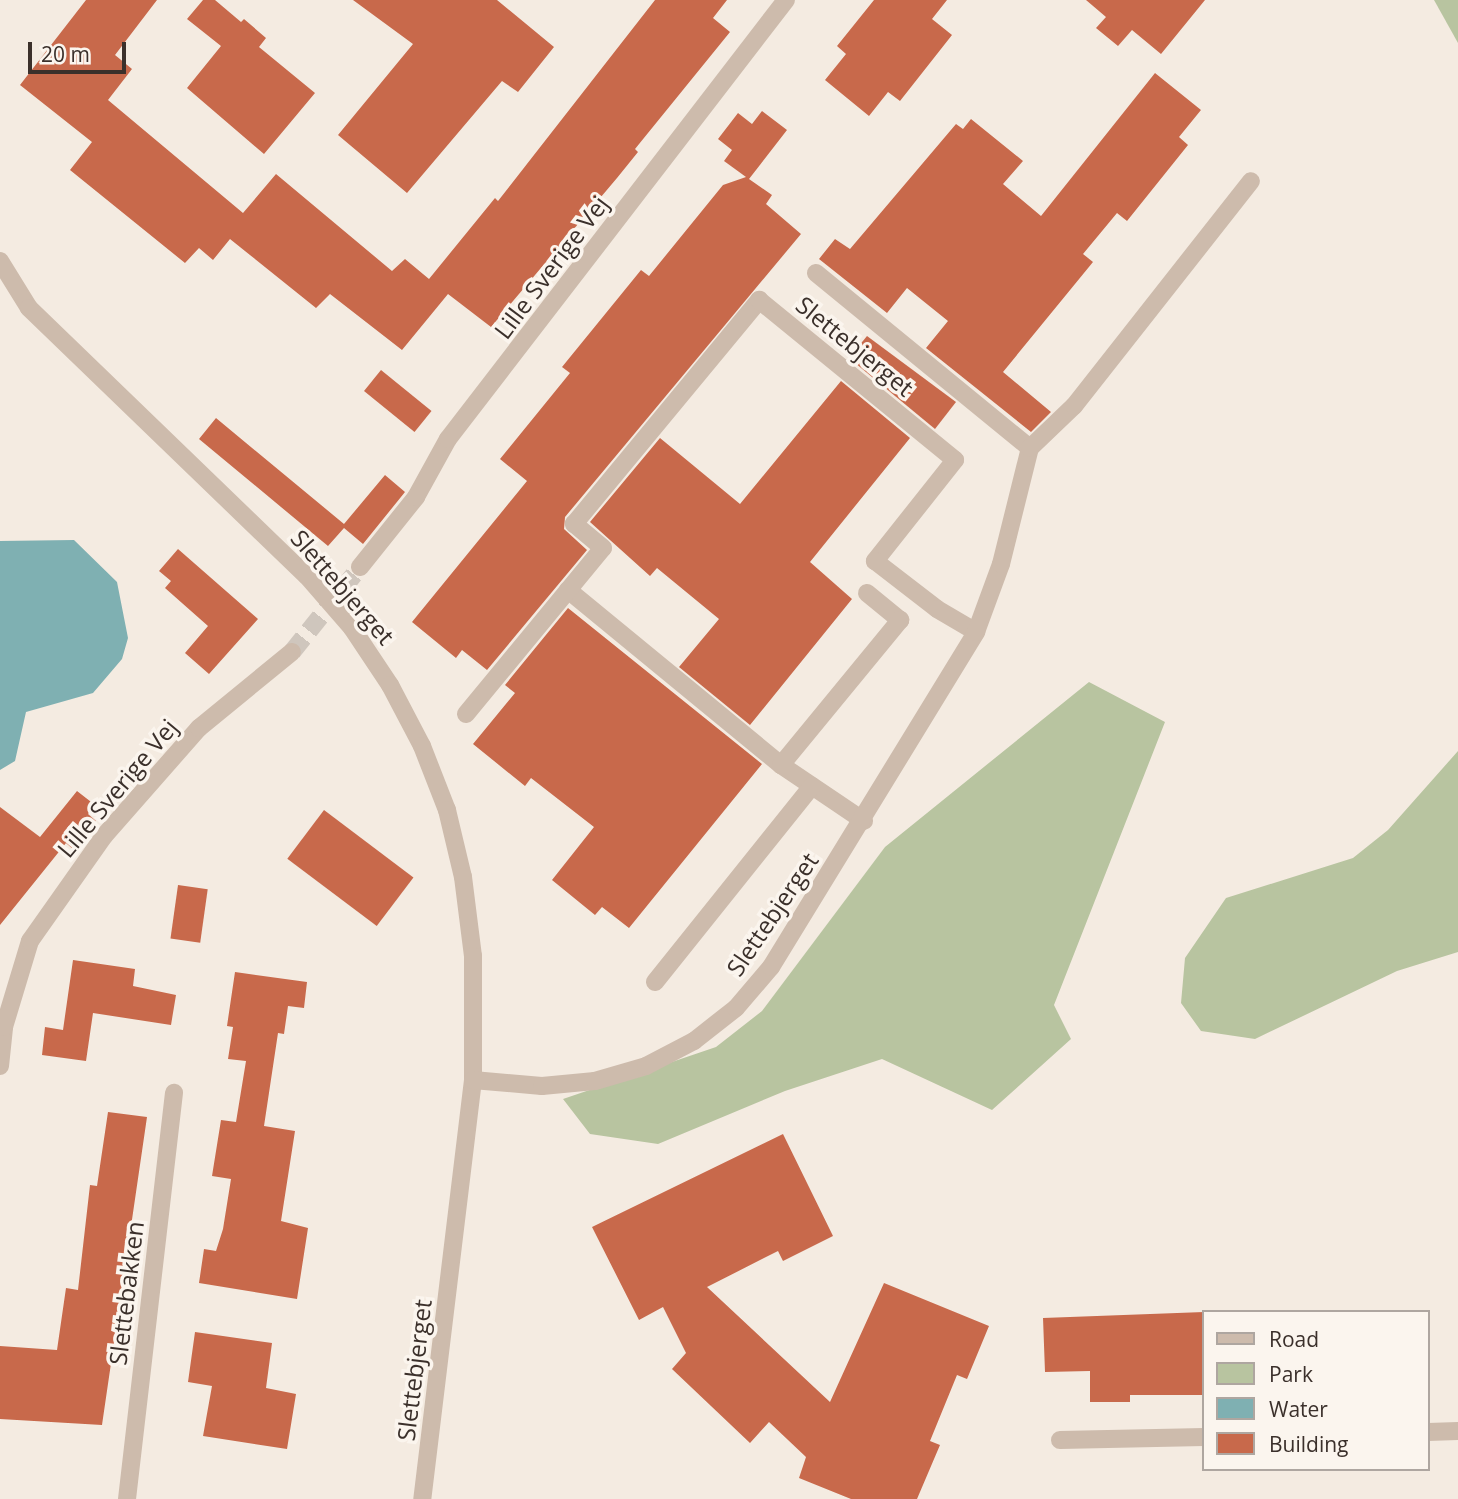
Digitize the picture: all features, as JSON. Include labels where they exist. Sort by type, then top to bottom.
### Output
[{"type":"street","name":"Lille Sverige Vej","points":[[360,567],[416,497],[448,439],[786,0]]},
{"type":"street","points":[[1030,449],[1074,406],[1251,181]]},
{"type":"street","name":"Slettebjerget","points":[[0,261],[29,308],[307,576],[352,628],[390,685],[422,746],[447,810],[463,877],[473,956],[473,1080],[422,1499]]},
{"type":"street","name":"Slettebjerget","points":[[473,1080],[542,1086],[595,1081],[646,1066],[694,1041],[736,1007],[771,967],[864,821],[976,632],[1001,564],[1030,449],[816,272]]},
{"type":"street","name":"Slettebjerget","points":[[466,714],[603,548],[574,524],[759,300],[955,460],[875,561],[937,609],[976,632]]},
{"type":"street","points":[[568,590],[781,765],[864,821]]},
{"type":"street","points":[[781,765],[900,620],[867,593]]},
{"type":"street","name":"Lille Sverige Vej","points":[[0,1066],[4,1027],[30,942],[104,836],[199,728],[292,652]]},
{"type":"street","name":"Slettebjerget","points":[[655,982],[812,786]]},
{"type":"street","name":"Slettebakken","points":[[127,1499],[174,1093]]},
{"type":"street","points":[[1430,1432],[1458,1431]]},
{"type":"street","points":[[1060,1440],[1202,1437]]},
{"type":"green space","points":[[1434,0],[1458,0],[1458,43]]},
{"type":"green space","points":[[1089,682],[1165,722],[1054,1005],[1071,1039],[992,1110],[882,1059],[785,1091],[658,1144],[590,1134],[563,1099],[716,1047],[762,1011],[885,847]]},
{"type":"green space","points":[[1458,751],[1458,952],[1397,971],[1255,1039],[1201,1031],[1181,1003],[1185,958],[1226,898],[1353,858],[1388,830]]},
{"type":"water","points":[[74,540],[117,582],[128,638],[122,659],[93,693],[26,712],[15,761],[0,770],[0,541]]},
{"type":"building","points":[[86,0],[157,0],[115,55],[132,69],[108,100],[243,213],[276,174],[392,271],[405,259],[429,279],[495,198],[498,201],[655,0],[727,0],[713,18],[730,32],[635,149],[638,152],[617,178],[491,327],[448,294],[402,350],[330,294],[316,308],[230,239],[213,260],[199,248],[185,263],[70,170],[92,142],[20,85]]},
{"type":"building","points":[[203,0],[215,0],[241,22],[244,19],[266,38],[259,47],[315,93],[264,154],[187,88],[221,46],[187,19]]},
{"type":"building","points":[[353,0],[497,0],[554,47],[518,92],[502,81],[407,193],[338,135],[413,44]]},
{"type":"building","points":[[874,0],[947,0],[932,19],[952,35],[900,101],[888,92],[869,116],[825,80],[846,54],[837,46]]},
{"type":"building","points":[[1086,0],[1205,0],[1161,54],[1132,30],[1118,46],[1096,28],[1106,17]]},
{"type":"building","points":[[1155,73],[1201,110],[1179,137],[1188,145],[1127,221],[1117,213],[1083,254],[1093,262],[1003,372],[1051,412],[1031,432],[926,348],[948,321],[907,288],[887,313],[819,259],[835,239],[850,249],[956,124],[963,129],[971,119],[1023,161],[1003,184],[1041,216]]},
{"type":"building","points":[[762,111],[787,130],[749,179],[772,195],[766,204],[801,234],[565,517],[564,529],[587,550],[487,670],[462,650],[456,658],[412,622],[527,481],[500,459],[570,373],[562,367],[641,270],[649,276],[723,185],[746,177],[724,161],[732,150],[718,139],[738,113],[752,124]]},
{"type":"building","points":[[867,336],[956,402],[935,429],[849,358]]},
{"type":"building","points":[[381,370],[432,411],[415,432],[364,391]]},
{"type":"building","points":[[841,381],[910,438],[810,562],[852,599],[750,725],[679,667],[719,619],[657,568],[650,576],[590,522],[660,438],[740,504]]},
{"type":"building","points":[[216,418],[344,524],[385,475],[405,492],[363,544],[344,528],[328,546],[199,439]]},
{"type":"building","points":[[178,549],[258,619],[209,674],[185,653],[208,626],[165,588],[171,581],[159,571]]},
{"type":"building","points":[[568,608],[762,764],[629,928],[602,907],[595,915],[552,880],[594,827],[531,778],[525,786],[473,744],[515,693],[505,685]]},
{"type":"building","points":[[77,791],[95,805],[88,814],[96,821],[74,850],[66,843],[0,925],[0,807],[40,837]]},
{"type":"building","points":[[324,810],[413,877],[377,926],[287,859]]},
{"type":"building","points":[[178,885],[208,889],[200,943],[170,938]]},
{"type":"building","points":[[73,960],[135,969],[133,986],[176,995],[171,1025],[93,1013],[86,1061],[42,1055],[45,1027],[63,1030]]},
{"type":"building","points":[[235,972],[307,982],[304,1008],[288,1006],[284,1034],[278,1033],[264,1126],[295,1131],[281,1221],[308,1228],[297,1299],[199,1283],[204,1249],[216,1251],[223,1229],[231,1179],[212,1176],[221,1120],[236,1122],[246,1061],[228,1059],[233,1027],[227,1026]]},
{"type":"building","points":[[108,1112],[147,1117],[102,1425],[0,1419],[0,1346],[57,1350],[66,1288],[78,1290],[90,1185],[97,1186]]},
{"type":"building","points":[[783,1134],[833,1236],[783,1261],[778,1251],[707,1287],[830,1402],[884,1283],[989,1326],[967,1379],[957,1375],[930,1441],[940,1445],[917,1499],[851,1499],[799,1478],[806,1457],[769,1422],[750,1443],[672,1369],[686,1353],[663,1307],[639,1320],[592,1227]]},
{"type":"building","points":[[1202,1312],[1202,1395],[1130,1395],[1130,1402],[1090,1402],[1090,1371],[1045,1372],[1043,1318]]},
{"type":"building","points":[[195,1332],[272,1343],[266,1388],[296,1394],[287,1449],[203,1436],[212,1386],[188,1382]]},
{"type":"tunnel","points":[[292,652],[360,567]]}]
